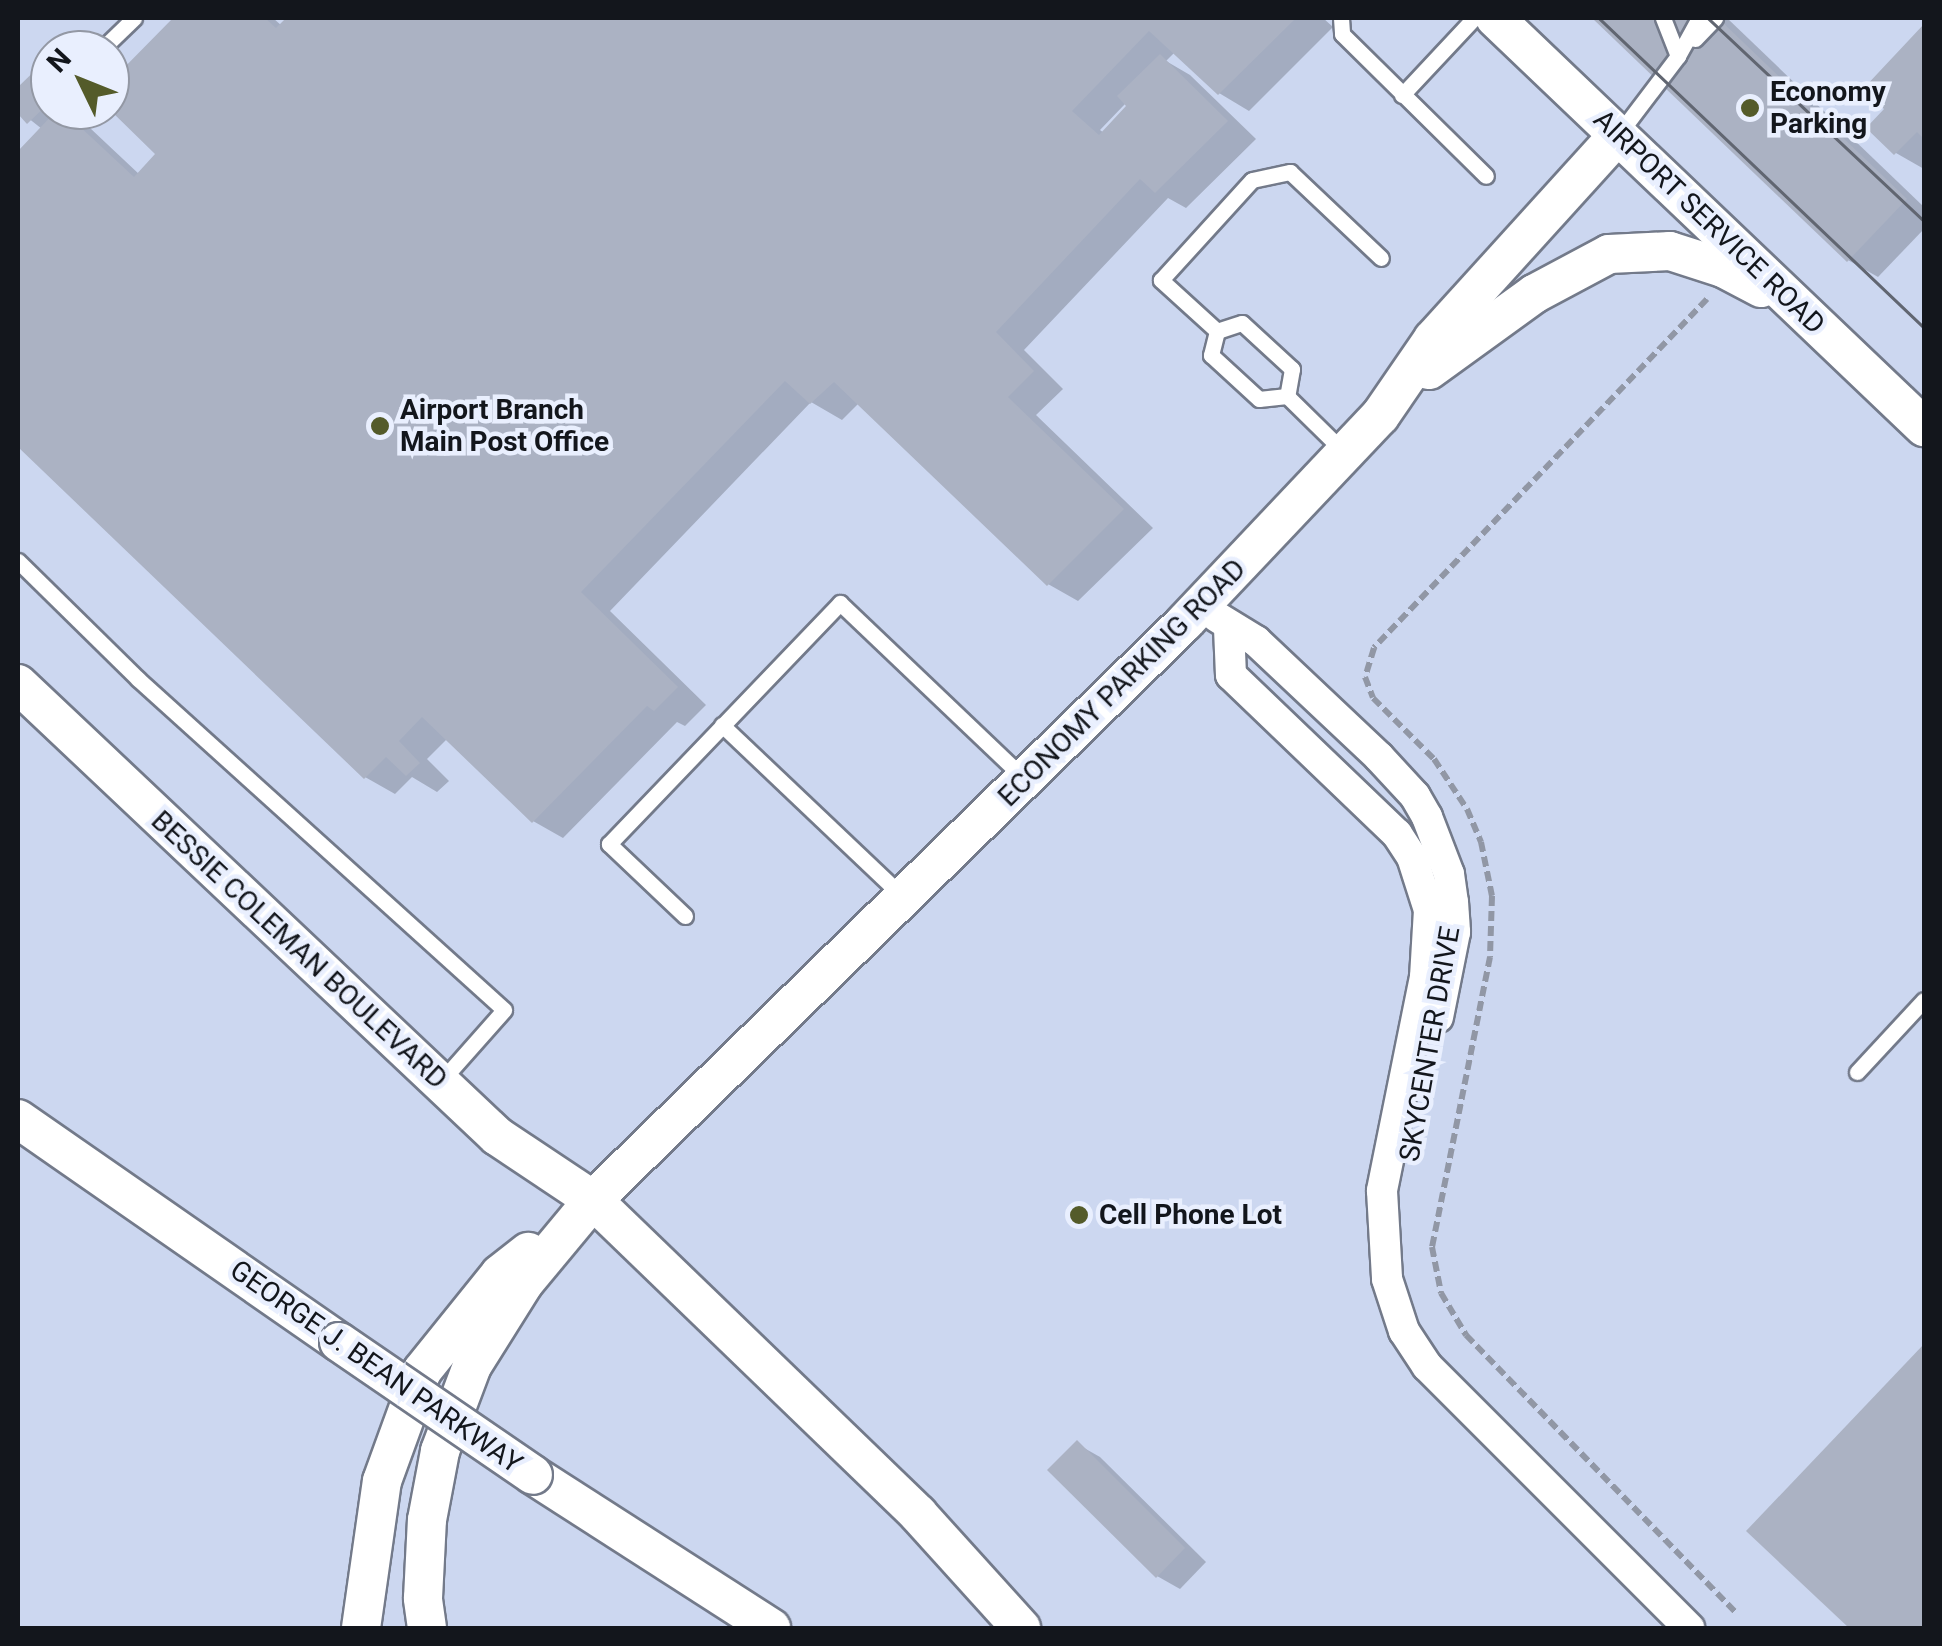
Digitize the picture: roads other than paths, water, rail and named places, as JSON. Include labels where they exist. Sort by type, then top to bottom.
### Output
[{"type":"street","name":"AIRPORT SERVICE ROAD","points":[[1494,18],[1924,427]]},
{"type":"street","name":"ECONOMY PARKING ROAD","points":[[593,1200],[1027,780],[1216,616],[1345,453],[1380,416],[1433,339],[1618,136]]},
{"type":"street","points":[[1380,416],[1434,365],[1480,331],[1562,276],[1609,254],[1670,251],[1722,268],[1798,307]]},
{"type":"street","name":"SKYCENTER DRIVE","points":[[1216,616],[1256,642],[1399,777],[1427,818],[1449,874],[1455,932],[1404,1186],[1384,1248]]},
{"type":"street","name":"SKYCENTER DRIVE","points":[[1216,616],[1231,675],[1397,834],[1412,857],[1430,910],[1425,977],[1382,1191],[1384,1248],[1394,1307],[1428,1366],[1689,1628]]},
{"type":"street","name":"BESSIE COLEMAN BOULEVARD","points":[[18,684],[498,1136],[593,1200],[918,1514],[1020,1628]]},
{"type":"street","name":"GEORGE J. BEAN PARKWAY","points":[[18,1119],[533,1475],[724,1628]]},
{"type":"street","points":[[361,1628],[382,1480],[422,1371],[500,1274],[593,1200]]},
{"type":"street","points":[[427,1628],[423,1598],[427,1520],[440,1451],[472,1366],[524,1283],[593,1200]]},
{"type":"street","points":[[533,1475],[772,1628]]},
{"type":"lane","points":[[1341,18],[1342,34],[1486,176]]},
{"type":"lane","points":[[1402,95],[1474,18]]},
{"type":"lane","points":[[1663,18],[1678,56]]},
{"type":"lane","points":[[1676,18],[1678,56]]},
{"type":"lane","points":[[1678,56],[1686,18]]},
{"type":"lane","points":[[1618,136],[1678,56],[1700,18]]},
{"type":"lane","points":[[1678,56],[1716,18]]},
{"type":"lane","points":[[1217,332],[1161,280],[1252,180],[1290,172],[1380,258]]},
{"type":"lane","points":[[1217,332],[1242,323],[1292,369],[1287,396]]},
{"type":"lane","points":[[1217,332],[1211,355],[1259,398],[1287,396],[1345,453]]},
{"type":"lane","points":[[18,561],[138,679],[504,1010],[440,1083]]},
{"type":"lane","points":[[685,916],[609,844],[840,603],[1027,780]]},
{"type":"lane","points":[[722,725],[904,898]]},
{"type":"lane","points":[[1857,1072],[1924,1000]]},
{"type":"tram line","points":[[1599,18],[1924,328]]},
{"type":"tram line","points":[[1708,18],[1924,221]]},
{"type":"place","name":"Economy Parking","points":[[1750,108]]},
{"type":"place","name":"Airport Branch Main Post Office","points":[[380,426]]},
{"type":"place","name":"Cell Phone Lot","points":[[1079,1215]]}]
